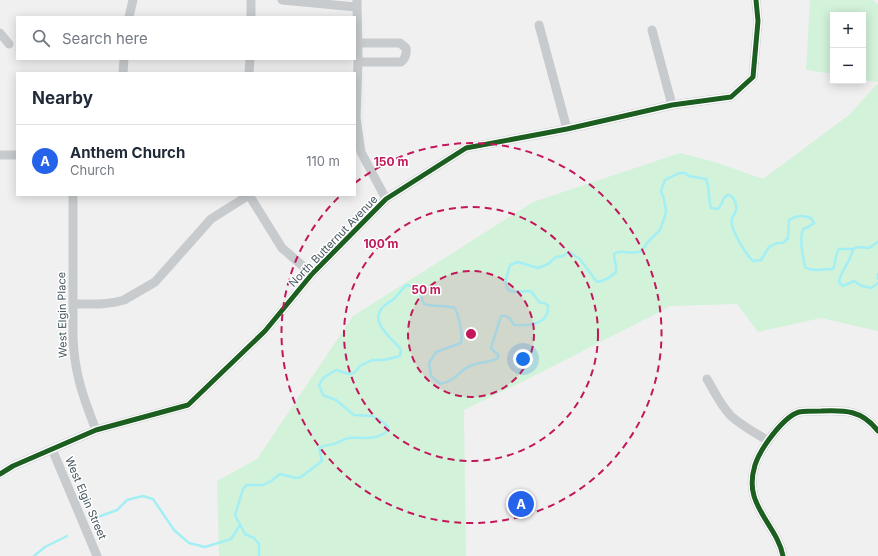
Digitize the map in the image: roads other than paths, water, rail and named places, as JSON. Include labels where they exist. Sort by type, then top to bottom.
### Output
[{"type":"street","points":[[130,16],[133,0]]},
{"type":"street","points":[[251,0],[251,16]]},
{"type":"street","points":[[282,0],[356,4],[358,62],[356,118],[361,152],[386,200]]},
{"type":"street","name":"North Butternut Avenue","points":[[0,474],[13,466],[96,430],[188,405],[265,331],[312,274],[386,200],[466,148],[567,129],[672,105],[731,97],[753,77],[758,21],[756,0]]},
{"type":"street","points":[[539,25],[567,129]]},
{"type":"street","points":[[652,30],[672,105]]},
{"type":"street","points":[[0,33],[8,44]]},
{"type":"street","points":[[357,43],[400,43],[406,48],[407,53],[401,62],[358,62]]},
{"type":"street","points":[[124,60],[124,72]]},
{"type":"street","points":[[250,60],[250,72]]},
{"type":"street","points":[[0,155],[16,155]]},
{"type":"street","name":"West Elgin Place","points":[[73,196],[73,347],[82,392],[96,430]]},
{"type":"street","points":[[73,304],[104,304],[119,302],[155,282],[211,219],[247,196]]},
{"type":"street","points":[[250,196],[282,248],[312,274]]},
{"type":"street","points":[[707,379],[722,405],[731,415],[741,424],[768,441]]},
{"type":"street","points":[[782,556],[779,543],[759,510],[752,486],[755,464],[768,441],[792,416],[805,412],[841,411],[853,413],[864,417],[873,424],[878,431]]},
{"type":"street","name":"West Elgin Street","points":[[52,449],[97,556]]},
{"type":"waterway","points":[[259,556],[259,544],[254,538],[245,534],[235,515],[243,489],[247,485],[263,485],[280,474],[296,478],[301,477],[322,461],[319,448],[349,438],[370,438],[380,436],[388,430],[388,427],[383,422],[372,416],[354,415],[336,400],[323,395],[319,385],[323,378],[336,370],[351,374],[360,366],[372,360],[384,360],[400,356],[401,350],[384,331],[378,320],[382,308],[394,299],[407,285],[418,289],[424,304],[455,308],[461,330],[461,343],[436,352],[429,363],[431,376],[440,384],[450,381],[470,366],[498,358],[498,355],[491,348],[501,316],[506,316],[509,318],[514,325],[537,323],[546,317],[548,305],[540,303],[531,291],[514,292],[508,290],[506,281],[510,265],[518,262],[538,268],[548,264],[556,257],[563,256],[569,252],[580,259],[597,282],[612,276],[616,272],[614,254],[617,252],[634,253],[642,251],[647,243],[660,230],[666,211],[661,191],[665,180],[679,173],[685,173],[689,176],[706,179],[711,208],[719,208],[726,196],[728,195],[732,197],[736,204],[736,212],[732,218],[732,226],[741,245],[753,261],[761,260],[769,247],[777,243],[783,243],[788,238],[789,220],[800,216],[811,218],[814,223],[803,229],[801,238],[805,267],[815,270],[833,269],[839,249],[853,249]]},
{"type":"waterway","points":[[878,242],[869,248],[858,247],[853,249],[852,254],[841,274],[839,282],[843,286],[854,281],[862,286],[871,288],[878,283]]},
{"type":"waterway","points":[[878,274],[878,279]]},
{"type":"waterway","points":[[98,517],[117,510],[127,500],[143,496],[153,499],[174,530],[189,543],[205,547],[231,539],[240,525]]},
{"type":"waterway","points":[[34,556],[45,547],[67,536]]},
{"type":"place","name":"Anthem Church","points":[[521,504]]}]
